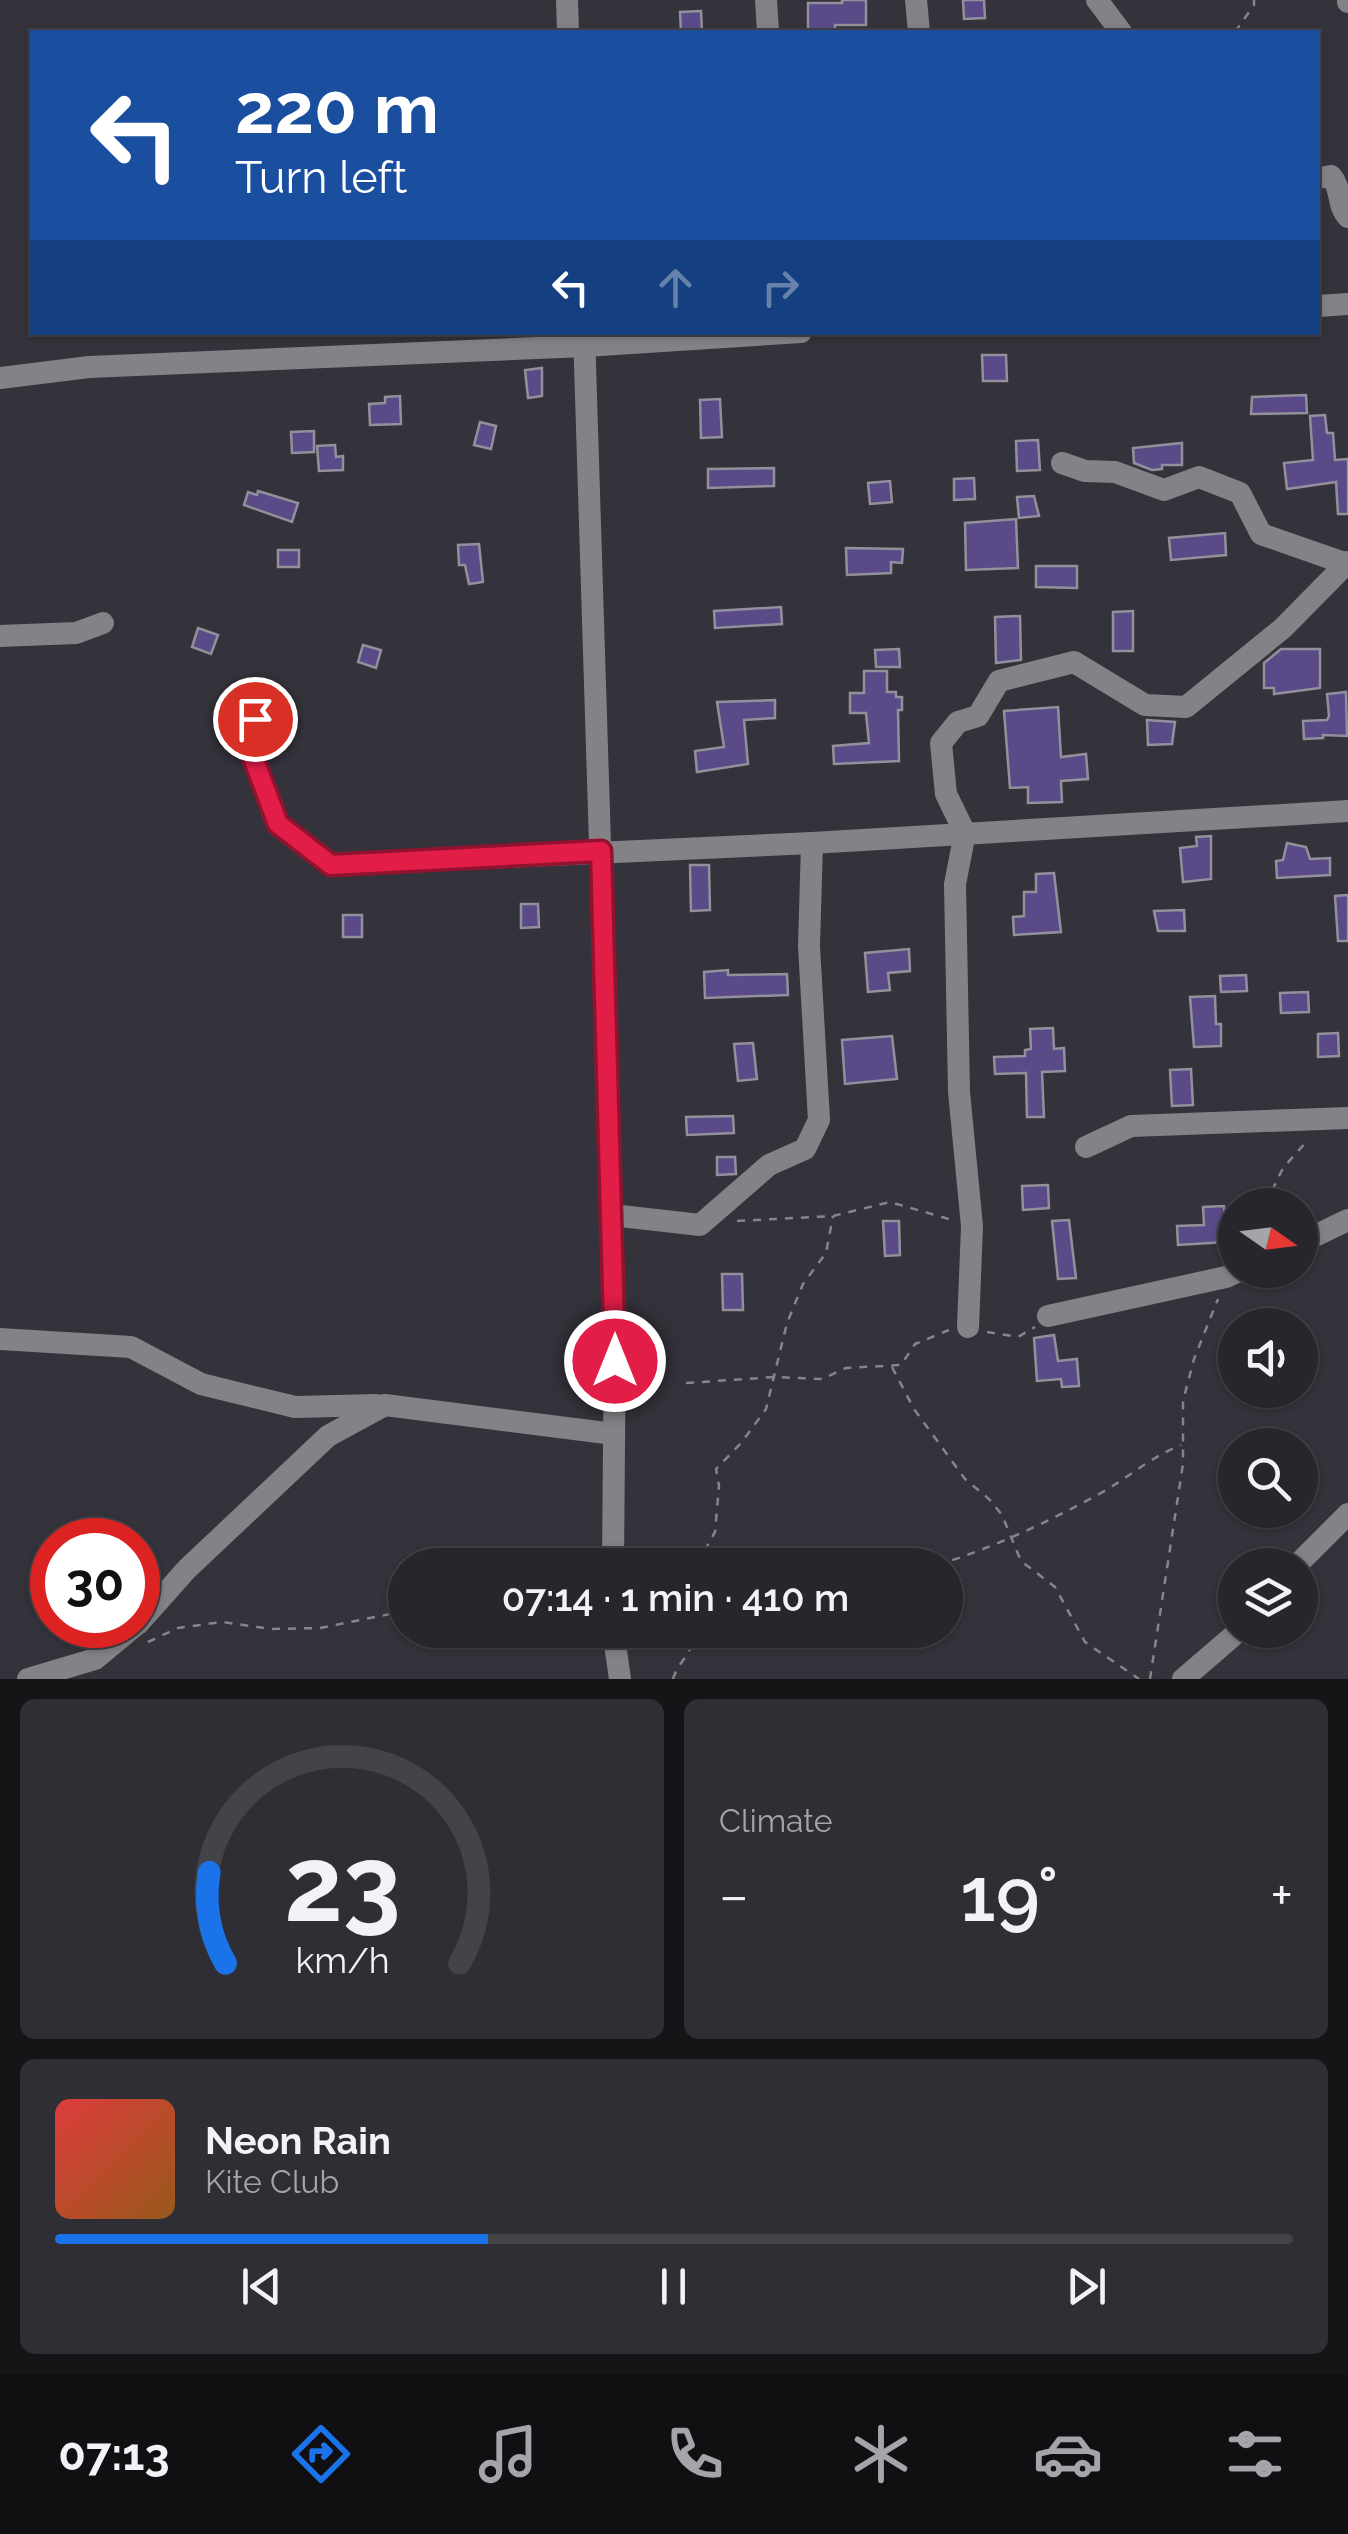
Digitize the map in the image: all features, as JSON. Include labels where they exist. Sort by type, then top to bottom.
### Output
[{"type":"street","points":[[566,0],[568,30]]},
{"type":"street","points":[[766,0],[768,30]]},
{"type":"street","points":[[916,0],[918,30]]},
{"type":"street","points":[[1097,0],[1120,30]]},
{"type":"street","points":[[1320,178],[1331,176],[1337,183],[1348,217]]},
{"type":"street","points":[[1320,306],[1348,304]]},
{"type":"street","points":[[0,378],[89,367],[708,335]]},
{"type":"street","points":[[584,339],[612,1215],[613,1548]]},
{"type":"street","points":[[968,1327],[972,1226],[959,1092],[955,884],[965,833],[946,794],[941,743],[958,722],[978,716],[999,681],[1074,662],[1145,705],[1186,706],[1283,628],[1346,563],[1261,534],[1240,493],[1199,477],[1164,490],[1115,472],[1085,471],[1062,463]]},
{"type":"street","points":[[0,636],[76,633],[103,622]]},
{"type":"street","points":[[255,719],[254,760],[278,824],[331,865],[812,843],[1348,812]]},
{"type":"street","points":[[612,1215],[700,1225],[769,1165],[806,1149],[819,1120],[808,946],[812,843]]},
{"type":"street","points":[[1086,1146],[1132,1126],[1337,1119]]},
{"type":"street","points":[[1318,1234],[1348,1220]]},
{"type":"street","points":[[1048,1316],[1218,1277]]},
{"type":"street","points":[[0,1339],[132,1348],[201,1384],[296,1408],[386,1405],[614,1434]]},
{"type":"street","points":[[160,1605],[212,1545],[328,1436],[386,1405]]},
{"type":"street","points":[[1314,1548],[1348,1514]]},
{"type":"street","points":[[28,1679],[94,1658],[110,1648]]},
{"type":"street","points":[[616,1648],[620,1679]]},
{"type":"street","points":[[1183,1679],[1219,1648]]},
{"type":"path","points":[[1235,30],[1254,0]]},
{"type":"path","points":[[1273,1188],[1283,1168],[1337,1119]]},
{"type":"path","points":[[734,1222],[783,1216],[834,1216],[890,1202],[972,1226]]},
{"type":"path","points":[[706,1548],[714,1532],[716,1469],[762,1416],[787,1323],[802,1284],[826,1253],[834,1216]]},
{"type":"path","points":[[1150,1679],[1183,1445],[1183,1401],[1227,1288]]},
{"type":"path","points":[[686,1383],[775,1377],[822,1379],[846,1368],[892,1367],[901,1365],[915,1344],[941,1331],[968,1327],[1018,1337],[1048,1316]]},
{"type":"path","points":[[892,1367],[929,1431],[965,1479],[1002,1515],[1021,1561],[1055,1587],[1085,1642],[1139,1679]]},
{"type":"path","points":[[963,1557],[1090,1498],[1156,1456],[1183,1445]]},
{"type":"path","points":[[160,1629],[222,1622],[272,1629],[320,1628],[388,1614]]},
{"type":"path","points":[[673,1679],[677,1666],[692,1648]]},
{"type":"building","points":[[866,0],[866,25],[808,30],[808,3]]},
{"type":"building","points":[[963,0],[984,0],[985,18],[964,19]]},
{"type":"building","points":[[701,11],[702,30],[681,30],[680,12]]},
{"type":"building","points":[[982,355],[1006,355],[1007,381],[983,381]]},
{"type":"building","points":[[542,368],[542,396],[528,398],[525,370]]},
{"type":"building","points":[[1306,395],[1307,413],[1251,414],[1252,397]]},
{"type":"building","points":[[400,396],[401,424],[370,425],[369,404],[385,403],[385,397]]},
{"type":"building","points":[[720,399],[722,437],[701,438],[700,400]]},
{"type":"building","points":[[1325,415],[1327,433],[1333,433],[1335,460],[1348,459],[1348,514],[1338,514],[1336,482],[1287,489],[1284,463],[1313,460],[1310,416]]},
{"type":"building","points":[[480,422],[496,426],[491,449],[474,445]]},
{"type":"building","points":[[314,431],[314,452],[292,453],[291,432]]},
{"type":"building","points":[[1038,440],[1040,470],[1017,471],[1016,441]]},
{"type":"building","points":[[1182,443],[1182,465],[1162,465],[1162,469],[1152,470],[1134,463],[1133,448]]},
{"type":"building","points":[[335,445],[336,457],[343,456],[343,470],[319,471],[317,446]]},
{"type":"building","points":[[774,468],[774,486],[708,488],[708,469]]},
{"type":"building","points":[[974,478],[975,499],[954,500],[954,479]]},
{"type":"building","points":[[890,481],[892,502],[870,504],[868,483]]},
{"type":"building","points":[[258,491],[298,503],[292,522],[244,505],[248,492],[257,495]]},
{"type":"building","points":[[1034,496],[1039,516],[1019,518],[1017,497]]},
{"type":"building","points":[[1016,519],[1018,568],[966,570],[965,523]]},
{"type":"building","points":[[1225,533],[1226,555],[1171,560],[1169,538]]},
{"type":"building","points":[[479,544],[483,582],[469,584],[465,565],[459,565],[458,545]]},
{"type":"building","points":[[846,548],[903,549],[902,563],[891,562],[891,573],[847,575]]},
{"type":"building","points":[[278,550],[299,550],[299,567],[278,567]]},
{"type":"building","points":[[1036,566],[1077,566],[1077,588],[1036,587]]},
{"type":"building","points":[[781,607],[782,624],[715,628],[714,611]]},
{"type":"building","points":[[1133,611],[1133,651],[1113,651],[1113,612]]},
{"type":"building","points":[[1020,616],[1021,660],[996,663],[995,617]]},
{"type":"building","points":[[198,628],[218,635],[211,654],[192,647]]},
{"type":"building","points":[[363,645],[381,650],[376,668],[358,662]]},
{"type":"building","points":[[899,649],[900,667],[876,667],[875,650]]},
{"type":"building","points":[[1281,649],[1320,649],[1320,688],[1274,694],[1274,688],[1264,688],[1264,663]]},
{"type":"building","points":[[864,671],[887,671],[887,692],[902,697],[902,710],[898,710],[899,761],[834,764],[833,746],[869,743],[866,713],[850,713],[850,693],[864,693]]},
{"type":"building","points":[[1346,692],[1347,736],[1304,739],[1303,721],[1327,720],[1327,694]]},
{"type":"building","points":[[775,700],[775,718],[744,720],[748,764],[697,772],[695,751],[724,747],[717,702]]},
{"type":"building","points":[[1058,707],[1061,757],[1086,754],[1088,779],[1061,781],[1062,802],[1028,803],[1028,787],[1010,788],[1004,711]]},
{"type":"building","points":[[1147,720],[1175,722],[1172,744],[1148,745]]},
{"type":"building","points":[[1211,836],[1211,879],[1183,882],[1180,848],[1197,846],[1196,837]]},
{"type":"building","points":[[1287,843],[1306,847],[1310,859],[1330,858],[1330,875],[1277,878],[1276,861],[1283,860]]},
{"type":"building","points":[[690,865],[709,865],[710,910],[691,911]]},
{"type":"building","points":[[1054,873],[1061,932],[1014,935],[1013,917],[1024,916],[1024,892],[1036,892],[1036,874]]},
{"type":"building","points":[[1348,895],[1348,941],[1338,941],[1335,896]]},
{"type":"building","points":[[521,904],[538,904],[539,927],[521,928]]},
{"type":"building","points":[[1184,910],[1185,931],[1158,931],[1154,911]]},
{"type":"building","points":[[343,915],[362,915],[362,937],[343,937]]},
{"type":"building","points":[[909,949],[910,971],[888,973],[890,990],[868,992],[865,953]]},
{"type":"building","points":[[728,970],[728,975],[787,974],[788,995],[705,998],[704,972]]},
{"type":"building","points":[[1246,975],[1247,991],[1221,992],[1220,976]]},
{"type":"building","points":[[1308,992],[1309,1012],[1281,1013],[1280,993]]},
{"type":"building","points":[[1215,996],[1221,1046],[1194,1047],[1190,997]]},
{"type":"building","points":[[1053,1028],[1054,1049],[1064,1048],[1065,1071],[1042,1072],[1044,1117],[1027,1117],[1026,1073],[995,1074],[994,1057],[1025,1056],[1025,1050],[1031,1049],[1030,1029]]},
{"type":"building","points":[[1338,1033],[1339,1056],[1318,1057],[1318,1034]]},
{"type":"building","points":[[892,1036],[897,1079],[845,1084],[842,1040]]},
{"type":"building","points":[[753,1043],[757,1079],[738,1081],[734,1044]]},
{"type":"building","points":[[1191,1069],[1193,1105],[1172,1106],[1170,1070]]},
{"type":"building","points":[[733,1116],[734,1133],[687,1135],[686,1117]]},
{"type":"building","points":[[717,1157],[735,1157],[736,1174],[717,1175]]},
{"type":"building","points":[[1048,1185],[1049,1208],[1023,1210],[1022,1186]]},
{"type":"building","points":[[1218,1206],[1218,1242],[1178,1245],[1177,1226],[1204,1225],[1203,1207]]},
{"type":"building","points":[[1069,1220],[1076,1278],[1058,1279],[1052,1221]]},
{"type":"building","points":[[883,1221],[899,1221],[900,1255],[885,1256]]},
{"type":"building","points":[[722,1274],[742,1274],[743,1310],[723,1310]]},
{"type":"building","points":[[1054,1335],[1058,1361],[1077,1359],[1079,1386],[1062,1387],[1061,1379],[1037,1381],[1034,1338]]},
{"type":"route","points":[[255,719],[254,760],[278,824],[331,865],[601,851],[615,1361]]}]
